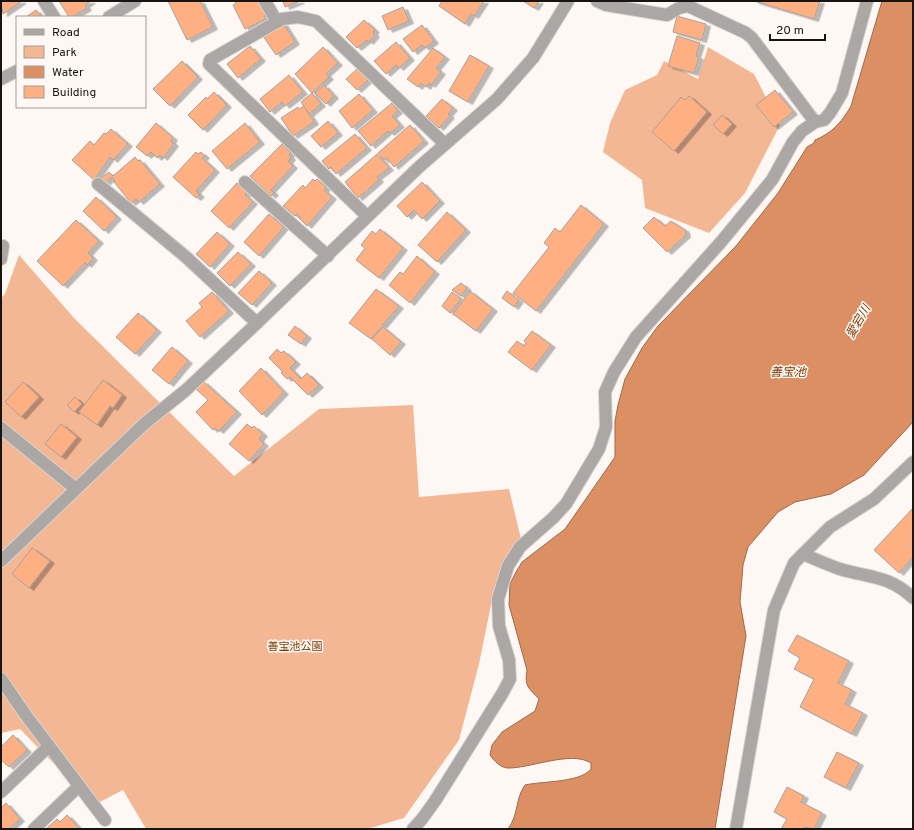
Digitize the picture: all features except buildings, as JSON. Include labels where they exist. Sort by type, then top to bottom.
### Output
[{"type":"street","points":[[44,1],[53,16]]},
{"type":"street","points":[[111,16],[135,1]]},
{"type":"street","points":[[265,1],[276,22]]},
{"type":"street","points":[[1,561],[144,424],[186,390],[328,256],[367,216],[445,144],[497,99],[533,58],[568,1]]},
{"type":"street","points":[[597,1],[606,5],[667,15],[679,8],[688,6],[746,33],[752,38],[816,122]]},
{"type":"street","points":[[413,829],[422,820],[435,801],[510,679],[509,660],[499,626],[498,606],[498,598],[505,573],[520,547],[554,518],[566,504],[599,449],[606,427],[605,392],[614,372],[636,337],[721,242],[772,180],[793,142],[802,131],[816,122],[824,120],[830,113],[842,93],[867,1]]},
{"type":"street","points":[[367,216],[209,64],[210,60],[276,22],[298,17],[318,22],[445,144]]},
{"type":"street","points":[[1,79],[16,72]]},
{"type":"street","points":[[245,182],[328,256]]},
{"type":"street","points":[[98,184],[186,256],[257,323]]},
{"type":"street","points":[[1,259],[3,246]]},
{"type":"street","points":[[1,428],[76,489]]},
{"type":"street","points":[[736,829],[774,610],[794,563],[830,527],[874,499],[913,462]]},
{"type":"street","points":[[803,554],[841,569],[870,575],[892,582],[913,598]]},
{"type":"street","points":[[1,679],[104,820]]},
{"type":"street","points":[[1,792],[49,746]]},
{"type":"street","points":[[34,829],[79,786]]},
{"type":"green space","points":[[708,47],[754,74],[780,125],[745,193],[709,233],[645,208],[642,180],[603,152],[610,123],[625,90],[657,75],[664,61],[698,79]]},
{"type":"green space","name":"善宝池公園","points":[[19,255],[74,318],[234,476],[319,409],[413,405],[419,497],[509,489],[521,539],[495,585],[479,664],[459,740],[404,818],[367,829],[146,829],[123,790],[94,805],[20,729],[1,733],[1,298],[5,294]]},
{"type":"water","name":"善宝池","points":[[882,1],[913,1],[913,422],[864,475],[831,494],[795,502],[778,512],[748,547],[743,565],[740,602],[746,636],[715,829],[508,829],[514,818],[522,790],[525,785],[570,779],[586,774],[591,769],[591,763],[573,758],[516,768],[507,768],[497,763],[490,755],[492,745],[502,732],[535,711],[539,699],[527,684],[527,670],[509,605],[510,584],[522,562],[565,529],[615,457],[615,421],[618,405],[625,379],[642,348],[658,326],[736,246],[778,193],[807,147],[814,143],[815,140],[827,134],[848,112]]},
{"type":"water label","name":"愛宕川","points":[[859,322]]}]
